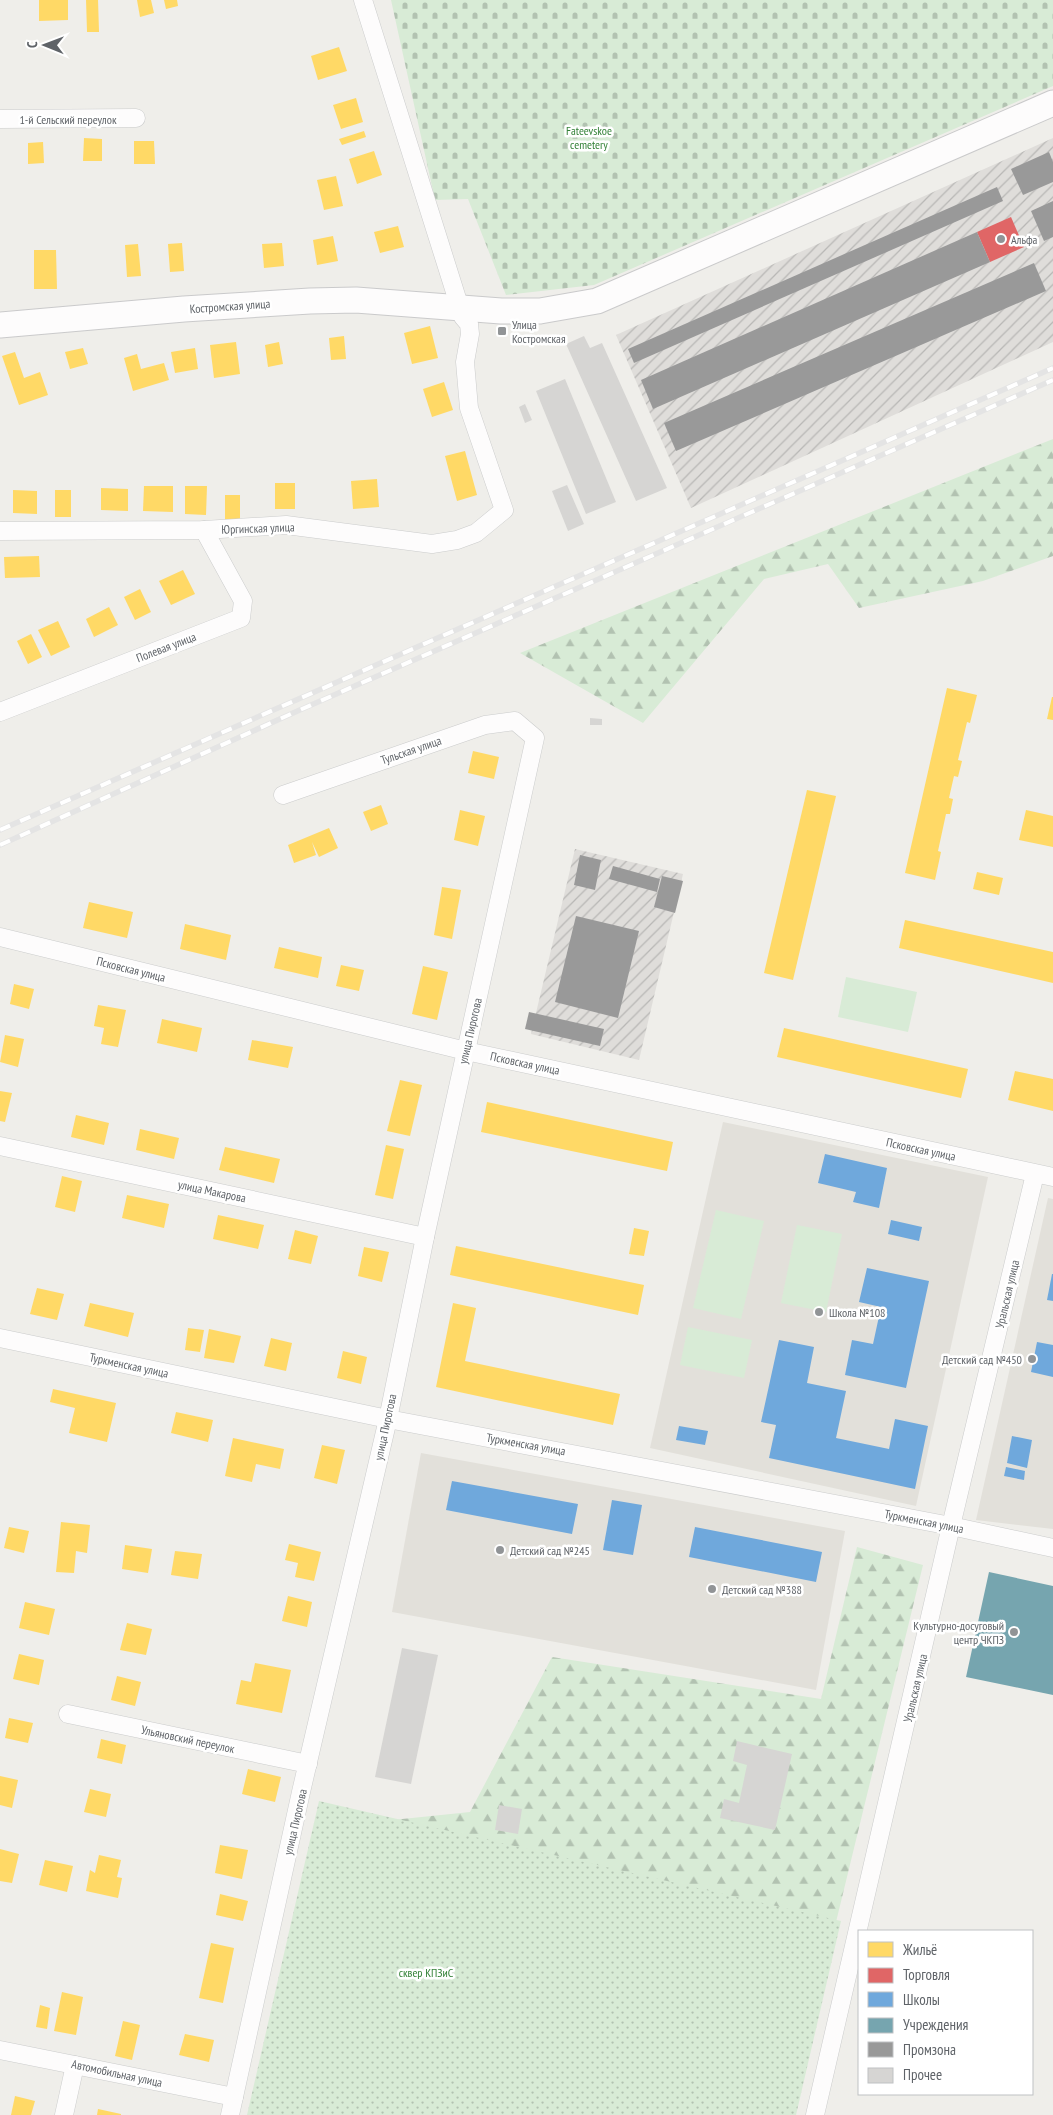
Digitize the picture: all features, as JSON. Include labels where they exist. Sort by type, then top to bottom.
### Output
[{"type":"street","points":[[363,0],[460,308]]},
{"type":"street","name":"Костромская улица","points":[[0,325],[184,309],[310,301],[356,300],[460,308],[540,311],[597,301],[1053,103]]},
{"type":"street","name":"1-й Сельский переулок","points":[[0,119],[136,118]]},
{"type":"street","name":"Юргинская улица","points":[[0,531],[204,530],[286,524],[432,544],[457,540],[476,533],[504,510],[470,408],[465,362],[470,334],[469,324],[463,317],[460,308]]},
{"type":"street","name":"Полевая улица","points":[[0,712],[241,618],[243,601],[204,530]]},
{"type":"street","name":"Тульская улица","points":[[283,795],[485,724],[515,721],[535,738]]},
{"type":"street","name":"улица Пирогова","points":[[230,2115],[308,1764],[388,1419],[425,1237],[535,738]]},
{"type":"street","name":"Псковская улица","points":[[0,937],[466,1051],[1053,1178]]},
{"type":"street","name":"улица Макарова","points":[[0,1146],[425,1237]]},
{"type":"street","name":"Уральская улица","points":[[815,2115],[951,1526],[1035,1174]]},
{"type":"street","name":"Туркменская улица","points":[[0,1338],[388,1419],[951,1526],[1053,1548]]},
{"type":"street","name":"Ульяновский переулок","points":[[68,1714],[308,1764]]},
{"type":"street","name":"Автомобильная улица","points":[[0,2050],[234,2097]]},
{"type":"street","points":[[64,2115],[75,2065]]},
{"type":"shaded area","points":[[1053,138],[1053,342],[691,508],[616,335]]},
{"type":"shaded area","points":[[575,849],[683,874],[639,1060],[531,1034]]},
{"type":"shaded area","name":"Школа №108","points":[[723,1122],[988,1177],[916,1506],[650,1448]]},
{"type":"shaded area","name":"Детский сад №450","points":[[1048,1198],[1053,1199],[1053,1529],[976,1520]]},
{"type":"shaded area","points":[[421,1453],[845,1531],[816,1690],[392,1612]]},
{"type":"green space","name":"Fateevskoe cemetery","points":[[391,0],[1053,0],[1053,86],[594,285],[506,295],[468,199],[435,200]]},
{"type":"green space","points":[[1053,439],[1053,556],[983,581],[859,608],[828,564],[764,579],[643,723],[520,653]]},
{"type":"green space","points":[[846,977],[917,992],[908,1032],[838,1017]]},
{"type":"green space","points":[[716,1210],[764,1221],[741,1319],[693,1308]]},
{"type":"green space","points":[[797,1225],[842,1234],[826,1312],[781,1303]]},
{"type":"green space","points":[[688,1327],[752,1340],[744,1378],[680,1365]]},
{"type":"green space","name":"сквер КПЗиС","points":[[857,1547],[923,1565],[789,2115],[250,2115],[315,1828],[470,1812],[552,1657],[821,1699]]},
{"type":"green space","name":"сквер КПЗиС","points":[[319,1801],[841,1921],[796,2115],[247,2115]]},
{"type":"building: Жильё","points":[[39,0],[68,0],[68,20],[39,21]]},
{"type":"building: Жильё","points":[[86,0],[98,0],[99,32],[87,32]]},
{"type":"building: Жильё","points":[[137,0],[151,0],[154,13],[140,17]]},
{"type":"building: Жильё","points":[[164,0],[177,0],[178,6],[166,9]]},
{"type":"building: Жильё","points":[[339,47],[347,71],[318,80],[311,56]]},
{"type":"building: Жильё","points":[[356,98],[363,122],[341,129],[333,105]]},
{"type":"building: Жильё","points":[[364,131],[366,137],[342,145],[339,139]]},
{"type":"building: Жильё","points":[[84,138],[102,139],[102,161],[83,161]]},
{"type":"building: Жильё","points":[[134,141],[154,141],[155,164],[134,164]]},
{"type":"building: Жильё","points":[[43,142],[44,163],[28,164],[28,143]]},
{"type":"building: Жильё","points":[[374,151],[382,175],[357,184],[349,159]]},
{"type":"building: Жильё","points":[[336,176],[343,206],[324,210],[317,180]]},
{"type":"building: Жильё","points":[[398,226],[404,247],[380,253],[374,232]]},
{"type":"building: Жильё","points":[[333,236],[338,261],[317,265],[313,240]]},
{"type":"building: Жильё","points":[[182,243],[184,271],[170,272],[168,244]]},
{"type":"building: Жильё","points":[[282,243],[284,266],[264,268],[262,244]]},
{"type":"building: Жильё","points":[[138,244],[141,276],[127,277],[125,245]]},
{"type":"building: Жильё","points":[[34,250],[56,250],[57,289],[34,289]]},
{"type":"building: Жильё","points":[[430,326],[438,358],[412,364],[404,333]]},
{"type":"building: Жильё","points":[[344,336],[346,359],[331,360],[329,338]]},
{"type":"building: Жильё","points":[[236,342],[240,374],[214,378],[210,345]]},
{"type":"building: Жильё","points":[[279,342],[283,364],[268,367],[265,345]]},
{"type":"building: Жильё","points":[[83,348],[88,364],[70,369],[65,352]]},
{"type":"building: Жильё","points":[[195,348],[198,369],[175,373],[171,352]]},
{"type":"building: Жильё","points":[[15,352],[24,378],[40,372],[48,395],[19,405],[2,356]]},
{"type":"building: Жильё","points":[[137,354],[141,369],[164,363],[169,380],[133,391],[124,358]]},
{"type":"building: Жильё","points":[[444,382],[453,410],[432,417],[423,389]]},
{"type":"building: Жильё","points":[[465,451],[477,495],[457,501],[445,456]]},
{"type":"building: Жильё","points":[[377,479],[379,507],[353,509],[351,481]]},
{"type":"building: Жильё","points":[[275,483],[295,483],[295,509],[275,509]]},
{"type":"building: Жильё","points":[[144,486],[173,486],[173,512],[143,511]]},
{"type":"building: Жильё","points":[[185,486],[207,486],[206,515],[185,514]]},
{"type":"building: Жильё","points":[[101,488],[128,489],[128,511],[101,510]]},
{"type":"building: Жильё","points":[[13,490],[37,491],[37,514],[13,513]]},
{"type":"building: Жильё","points":[[55,490],[71,490],[71,517],[55,517]]},
{"type":"building: Жильё","points":[[225,495],[240,495],[240,524],[225,524]]},
{"type":"building: Жильё","points":[[39,556],[40,577],[5,578],[4,557]]},
{"type":"building: Жильё","points":[[183,570],[195,594],[171,605],[159,581]]},
{"type":"building: Жильё","points":[[140,589],[151,612],[135,620],[124,597]]},
{"type":"building: Жильё","points":[[109,607],[118,625],[94,637],[86,619]]},
{"type":"building: Жильё","points":[[58,621],[70,647],[51,656],[38,630]]},
{"type":"building: Жильё","points":[[31,634],[42,657],[28,664],[17,641]]},
{"type":"building: Жильё","points":[[947,688],[977,695],[970,723],[967,722],[958,760],[962,761],[958,777],[954,776],[949,798],[953,799],[950,814],[946,814],[938,851],[941,852],[935,880],[905,873]]},
{"type":"building: Жильё","points":[[1053,697],[1053,720],[1047,719]]},
{"type":"building: Жильё","points":[[473,751],[499,757],[494,779],[468,773]]},
{"type":"building: Жильё","points":[[807,790],[836,796],[793,980],[764,973]]},
{"type":"building: Жильё","points":[[381,805],[388,824],[371,831],[363,812]]},
{"type":"building: Жильё","points":[[460,810],[485,816],[478,846],[454,840]]},
{"type":"building: Жильё","points":[[1026,810],[1053,816],[1053,847],[1019,840]]},
{"type":"building: Жильё","points":[[329,828],[338,848],[319,857],[312,842],[316,855],[294,863],[288,845]]},
{"type":"building: Жильё","points":[[977,872],[1003,878],[999,895],[973,889]]},
{"type":"building: Жильё","points":[[442,887],[461,890],[452,939],[434,935]]},
{"type":"building: Жильё","points":[[89,902],[133,912],[127,938],[83,928]]},
{"type":"building: Жильё","points":[[905,920],[1053,952],[1053,983],[899,948]]},
{"type":"building: Жильё","points":[[185,924],[231,935],[226,960],[180,949]]},
{"type":"building: Жильё","points":[[279,947],[322,957],[318,978],[274,968]]},
{"type":"building: Жильё","points":[[341,965],[364,970],[359,991],[336,986]]},
{"type":"building: Жильё","points":[[423,966],[448,972],[437,1020],[412,1014]]},
{"type":"building: Жильё","points":[[14,984],[34,989],[29,1009],[10,1004]]},
{"type":"building: Жильё","points":[[98,1005],[126,1010],[118,1047],[101,1044],[104,1028],[94,1026]]},
{"type":"building: Жильё","points":[[162,1019],[202,1028],[197,1052],[157,1043]]},
{"type":"building: Жильё","points":[[784,1028],[968,1069],[961,1098],[777,1057]]},
{"type":"building: Жильё","points":[[5,1035],[24,1039],[18,1067],[0,1062]]},
{"type":"building: Жильё","points":[[252,1040],[293,1047],[288,1068],[248,1060]]},
{"type":"building: Жильё","points":[[1015,1071],[1053,1079],[1053,1111],[1008,1100]]},
{"type":"building: Жильё","points":[[400,1080],[422,1085],[410,1136],[387,1131]]},
{"type":"building: Жильё","points":[[0,1091],[12,1093],[5,1122],[0,1121]]},
{"type":"building: Жильё","points":[[487,1102],[673,1142],[667,1171],[481,1132]]},
{"type":"building: Жильё","points":[[76,1115],[109,1123],[104,1145],[71,1137]]},
{"type":"building: Жильё","points":[[140,1129],[179,1138],[174,1159],[136,1150]]},
{"type":"building: Жильё","points":[[386,1145],[404,1149],[393,1199],[375,1195]]},
{"type":"building: Жильё","points":[[225,1147],[280,1159],[274,1183],[219,1170]]},
{"type":"building: Жильё","points":[[62,1176],[82,1181],[75,1212],[55,1207]]},
{"type":"building: Жильё","points":[[127,1195],[169,1204],[164,1228],[122,1218]]},
{"type":"building: Жильё","points":[[218,1215],[264,1225],[258,1249],[213,1239]]},
{"type":"building: Жильё","points":[[634,1228],[649,1231],[644,1256],[629,1254]]},
{"type":"building: Жильё","points":[[295,1230],[318,1236],[311,1264],[288,1259]]},
{"type":"building: Жильё","points":[[456,1246],[644,1285],[638,1315],[450,1275]]},
{"type":"building: Жильё","points":[[364,1247],[389,1252],[382,1282],[358,1276]]},
{"type":"building: Жильё","points":[[37,1288],[64,1294],[57,1320],[30,1314]]},
{"type":"building: Жильё","points":[[90,1303],[134,1313],[128,1337],[84,1326]]},
{"type":"building: Жильё","points":[[453,1303],[476,1308],[465,1361],[620,1394],[613,1425],[436,1387]]},
{"type":"building: Жильё","points":[[188,1328],[204,1330],[200,1352],[185,1350]]},
{"type":"building: Жильё","points":[[209,1329],[241,1336],[234,1363],[204,1358]]},
{"type":"building: Жильё","points":[[271,1338],[292,1343],[286,1371],[264,1366]]},
{"type":"building: Жильё","points":[[343,1351],[367,1357],[361,1384],[337,1378]]},
{"type":"building: Жильё","points":[[53,1389],[116,1403],[107,1442],[69,1433],[75,1408],[50,1402]]},
{"type":"building: Жильё","points":[[176,1412],[213,1420],[208,1442],[171,1433]]},
{"type":"building: Жильё","points":[[233,1438],[284,1449],[280,1469],[256,1464],[252,1482],[225,1476]]},
{"type":"building: Жильё","points":[[322,1445],[345,1450],[337,1484],[314,1478]]},
{"type":"building: Жильё","points":[[61,1522],[90,1525],[87,1553],[76,1551],[74,1573],[56,1572]]},
{"type":"building: Жильё","points":[[9,1527],[29,1531],[24,1553],[4,1548]]},
{"type":"building: Жильё","points":[[289,1544],[321,1552],[314,1581],[295,1577],[298,1563],[285,1560]]},
{"type":"building: Жильё","points":[[125,1545],[152,1549],[148,1573],[122,1569]]},
{"type":"building: Жильё","points":[[175,1551],[202,1554],[198,1579],[171,1575]]},
{"type":"building: Жильё","points":[[288,1596],[312,1602],[307,1627],[282,1621]]},
{"type":"building: Жильё","points":[[25,1602],[55,1609],[49,1635],[19,1628]]},
{"type":"building: Жильё","points":[[127,1623],[152,1629],[146,1655],[120,1650]]},
{"type":"building: Жильё","points":[[19,1654],[44,1660],[39,1685],[13,1679]]},
{"type":"building: Жильё","points":[[255,1663],[291,1670],[282,1713],[236,1704],[241,1680],[251,1682]]},
{"type":"building: Жильё","points":[[117,1676],[141,1682],[135,1706],[111,1700]]},
{"type":"building: Жильё","points":[[9,1718],[33,1723],[28,1743],[5,1738]]},
{"type":"building: Жильё","points":[[101,1739],[126,1745],[122,1764],[97,1758]]},
{"type":"building: Жильё","points":[[248,1769],[281,1777],[275,1802],[242,1794]]},
{"type":"building: Жильё","points":[[0,1776],[18,1780],[12,1808],[0,1805]]},
{"type":"building: Жильё","points":[[90,1789],[111,1794],[106,1817],[84,1812]]},
{"type":"building: Жильё","points":[[220,1845],[248,1850],[242,1879],[215,1873]]},
{"type":"building: Жильё","points":[[0,1849],[19,1854],[12,1883],[0,1881]]},
{"type":"building: Жильё","points":[[99,1855],[121,1860],[117,1877],[122,1878],[118,1898],[86,1891],[90,1870],[95,1873]]},
{"type":"building: Жильё","points":[[45,1860],[73,1866],[67,1892],[39,1885]]},
{"type":"building: Жильё","points":[[220,1894],[248,1901],[243,1921],[216,1915]]},
{"type":"building: Жильё","points":[[211,1943],[234,1948],[223,2003],[199,1998]]},
{"type":"building: Жильё","points":[[62,1992],[83,1997],[76,2035],[54,2031]]},
{"type":"building: Жильё","points":[[40,2005],[50,2008],[47,2029],[36,2027]]},
{"type":"building: Жильё","points":[[123,2021],[140,2025],[132,2060],[115,2056]]},
{"type":"building: Жильё","points":[[185,2034],[214,2040],[209,2062],[179,2055]]},
{"type":"building: Жильё","points":[[15,2096],[35,2101],[31,2115],[11,2115]]},
{"type":"building: Жильё","points":[[98,2109],[121,2114],[121,2115],[97,2115]]},
{"type":"building: Торговля","name":"Альфа","points":[[1011,217],[1024,247],[990,262],[977,232]]},
{"type":"building: Школы","points":[[825,1154],[887,1168],[879,1208],[853,1202],[856,1192],[818,1183]]},
{"type":"building: Школы","points":[[891,1220],[922,1227],[919,1241],[888,1234]]},
{"type":"building: Школы","points":[[867,1268],[929,1281],[906,1388],[845,1375],[852,1340],[873,1344],[881,1307],[859,1302]]},
{"type":"building: Школы","points":[[1053,1274],[1053,1301],[1047,1300]]},
{"type":"building: Школы","points":[[779,1340],[814,1347],[807,1383],[846,1391],[836,1438],[889,1449],[895,1419],[928,1426],[915,1489],[769,1458],[776,1425],[761,1422]]},
{"type":"building: Школы","points":[[1037,1342],[1053,1345],[1053,1377],[1031,1372]]},
{"type":"building: Школы","points":[[679,1426],[708,1431],[705,1445],[676,1440]]},
{"type":"building: Школы","points":[[1012,1436],[1032,1440],[1027,1468],[1007,1463]]},
{"type":"building: Школы","points":[[1006,1467],[1025,1471],[1024,1480],[1004,1476]]},
{"type":"building: Школы","points":[[452,1481],[578,1504],[572,1534],[446,1510]]},
{"type":"building: Школы","points":[[612,1500],[642,1505],[633,1555],[603,1550]]},
{"type":"building: Школы","points":[[695,1527],[822,1552],[816,1582],[689,1557]]},
{"type":"building: Учреждения","name":"Культурно-досуговый центр ЧКПЗ","points":[[989,1572],[1053,1586],[1053,1695],[966,1677]]},
{"type":"building: Промзона","points":[[1049,152],[1053,162],[1053,182],[1023,195],[1011,169]]},
{"type":"building: Промзона","points":[[997,187],[1003,201],[634,363],[628,349]]},
{"type":"building: Промзона","points":[[1053,201],[1053,237],[1044,241],[1031,211]]},
{"type":"building: Промзона","points":[[977,232],[990,262],[653,409],[641,380]]},
{"type":"building: Промзона","points":[[1034,263],[1046,291],[676,451],[664,423]]},
{"type":"building: Промзона","points":[[580,855],[601,860],[595,890],[574,885]]},
{"type":"building: Промзона","points":[[613,866],[660,879],[657,892],[609,879]]},
{"type":"building: Промзона","points":[[662,876],[683,881],[675,913],[654,907]]},
{"type":"building: Промзона","points":[[576,916],[639,931],[618,1018],[555,1002]]},
{"type":"building: Промзона","points":[[529,1012],[604,1029],[600,1046],[525,1029]]},
{"type":"building: Прочее","points":[[584,336],[590,348],[602,343],[667,488],[636,501],[566,344]]},
{"type":"building: Прочее","points":[[565,379],[616,502],[586,514],[536,391]]},
{"type":"building: Прочее","points":[[525,404],[532,420],[525,423],[519,407]]},
{"type":"building: Прочее","points":[[567,485],[584,524],[568,531],[552,491]]},
{"type":"building: Прочее","points":[[590,718],[602,719],[602,725],[590,725]]},
{"type":"building: Прочее","points":[[402,1648],[438,1655],[411,1784],[375,1777]]},
{"type":"building: Прочее","points":[[737,1741],[792,1754],[775,1830],[720,1818],[724,1799],[739,1803],[747,1765],[733,1761]]},
{"type":"building: Прочее","points":[[499,1805],[522,1809],[518,1834],[495,1830]]},
{"type":"railway","points":[[0,830],[1053,368]]},
{"type":"railway","points":[[0,845],[302,709],[1053,380]]},
{"type":"place","name":"Альфа","points":[[1001,239]]},
{"type":"place","name":"Улица Костромская","points":[[502,331]]},
{"type":"place","name":"Школа №108","points":[[819,1312]]},
{"type":"place","name":"Детский сад №450","points":[[1032,1359]]},
{"type":"place","name":"Детский сад №245","points":[[500,1550]]},
{"type":"place","name":"Детский сад №388","points":[[712,1589]]},
{"type":"place","name":"Культурно-досуговый центр ЧКПЗ","points":[[1014,1632]]}]
